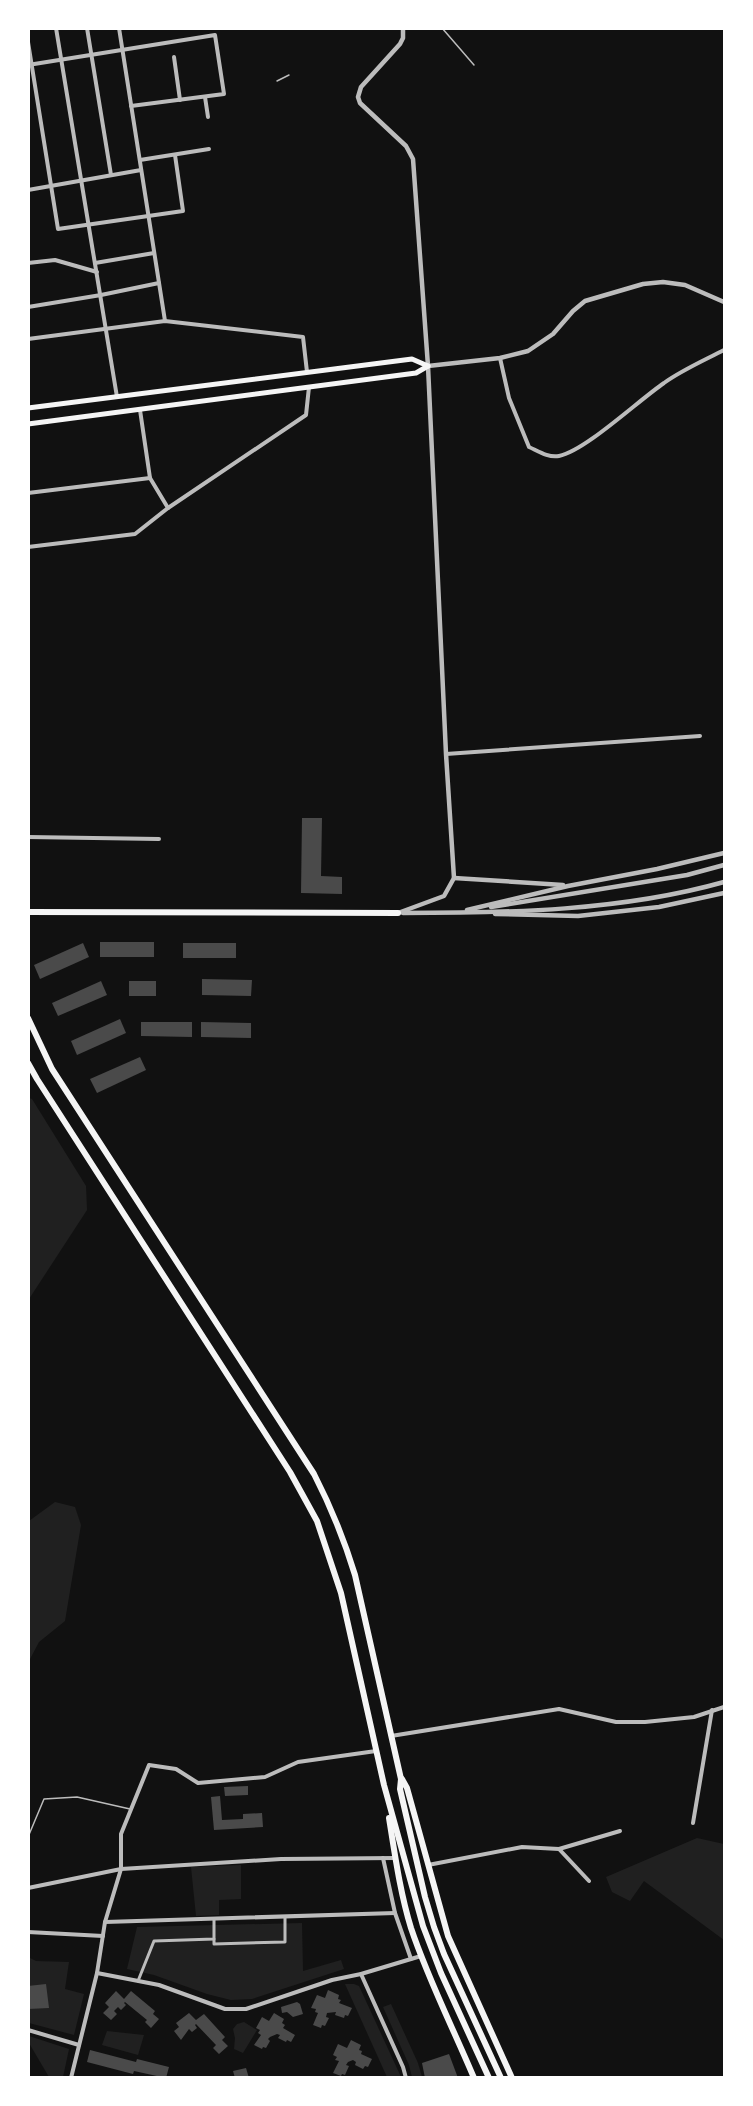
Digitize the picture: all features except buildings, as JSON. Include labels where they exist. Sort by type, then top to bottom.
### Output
[{"type":"main road","points":[[28,408],[412,359],[428,366]]},
{"type":"main road","points":[[28,424],[416,373],[428,366]]},
{"type":"main road","points":[[28,912],[398,913]]},
{"type":"main road","points":[[28,1018],[52,1069],[290,1436],[332,1508],[355,1575],[392,1736],[401,1779],[400,1789],[425,1897],[444,1954],[501,2078]]},
{"type":"main road","points":[[28,1063],[305,1496],[327,1547],[341,1593],[384,1785],[423,1926],[441,1973],[489,2078]]},
{"type":"main road","points":[[401,1779],[407,1788],[448,1936],[512,2078]]},
{"type":"main road","points":[[384,1785],[410,1926],[474,2078]]},
{"type":"street","points":[[56,28],[117,397]]},
{"type":"street","points":[[87,28],[111,175]]},
{"type":"street","points":[[119,28],[165,321]]},
{"type":"street","points":[[398,913],[444,896],[454,879],[428,366],[413,159],[406,146],[360,102],[358,97],[361,87],[403,38],[403,28]]},
{"type":"street","points":[[30,65],[215,35],[224,94],[131,106]]},
{"type":"street","points":[[28,42],[58,229],[183,211],[175,155]]},
{"type":"street","points":[[174,57],[180,100]]},
{"type":"street","points":[[205,97],[208,117]]},
{"type":"street","points":[[140,160],[209,149]]},
{"type":"street","points":[[28,190],[141,170]]},
{"type":"street","points":[[95,262],[154,253]]},
{"type":"street","points":[[28,263],[55,260],[97,272]]},
{"type":"street","points":[[428,366],[500,358],[528,351],[553,334],[573,310],[585,301],[644,284],[663,282],[685,285],[724,302]]},
{"type":"street","points":[[28,307],[101,296],[159,283]]},
{"type":"street","points":[[28,339],[165,321],[303,337],[307,372]]},
{"type":"street","points":[[500,358],[509,398],[529,447],[544,455],[558,456],[575,450],[596,436],[666,381],[724,350]]},
{"type":"street","points":[[28,548],[135,534],[168,508],[306,416],[309,387]]},
{"type":"street","points":[[140,409],[150,478],[168,508]]},
{"type":"street","points":[[28,493],[150,478]]},
{"type":"street","points":[[446,754],[700,736]]},
{"type":"street","points":[[28,837],[159,839]]},
{"type":"street","points":[[456,913],[568,886],[724,853]]},
{"type":"street","points":[[456,913],[687,875],[724,865]]},
{"type":"street","points":[[454,879],[568,886]]},
{"type":"street","points":[[456,913],[577,908],[672,894],[724,882]]},
{"type":"street","points":[[398,913],[578,916],[659,907],[724,893]]},
{"type":"street","points":[[392,1736],[559,1710],[616,1722],[645,1722],[694,1717],[724,1707]]},
{"type":"street","points":[[693,1823],[712,1710]]},
{"type":"street","points":[[71,2078],[97,1973],[105,1922],[121,1869],[121,1834],[149,1765],[176,1768],[198,1782],[265,1777],[298,1762],[376,1751]]},
{"type":"street","points":[[428,1865],[522,1846],[559,1849],[620,1831]]},
{"type":"street","points":[[559,1849],[589,1881]]},
{"type":"street","points":[[383,1858],[395,1913],[411,1959]]},
{"type":"street","points":[[28,1888],[121,1869],[281,1859],[396,1858]]},
{"type":"street","points":[[105,1922],[395,1913]]},
{"type":"street","points":[[214,1919],[214,1944],[285,1942],[285,1917]]},
{"type":"street","points":[[28,1932],[103,1936]]},
{"type":"street","points":[[138,1981],[154,1941],[214,1939]]},
{"type":"street","points":[[97,1973],[159,1985],[212,2005],[235,2010],[246,2009],[332,1980],[421,1956]]},
{"type":"street","points":[[361,1974],[406,2078]]},
{"type":"street","points":[[28,2030],[79,2045]]},
{"type":"lane","points":[[442,28],[474,65]]},
{"type":"lane","points":[[277,81],[289,75]]},
{"type":"lane","points":[[28,1837],[44,1799],[77,1797],[131,1809]]},
{"type":"shaded area","points":[[29,1098],[32,1099],[86,1186],[87,1210],[29,1299]]},
{"type":"shaded area","points":[[55,1502],[75,1507],[81,1525],[65,1621],[39,1642],[29,1661],[29,1521]]},
{"type":"shaded area","points":[[697,1838],[724,1844],[724,1940],[644,1881],[630,1901],[612,1892],[606,1877]]},
{"type":"shaded area","points":[[241,1865],[241,1899],[219,1900],[219,1915],[196,1916],[191,1867]]},
{"type":"shaded area","points":[[302,1923],[303,1971],[341,1960],[344,1969],[252,1999],[231,2000],[154,1975],[127,1969],[137,1927]]},
{"type":"shaded area","points":[[28,1957],[36,1961],[69,1962],[65,1989],[84,1994],[74,2035],[29,2023]]},
{"type":"shaded area","points":[[345,1984],[359,1986],[401,2077],[387,2077]]},
{"type":"shaded area","points":[[391,2004],[422,2077],[412,2077],[409,2065],[383,2007]]},
{"type":"shaded area","points":[[244,2022],[257,2030],[243,2053],[234,2049],[233,2029],[237,2024]]},
{"type":"shaded area","points":[[107,2031],[144,2035],[138,2055],[102,2045]]},
{"type":"shaded area","points":[[29,2036],[69,2049],[63,2077],[49,2077],[29,2043]]}]
